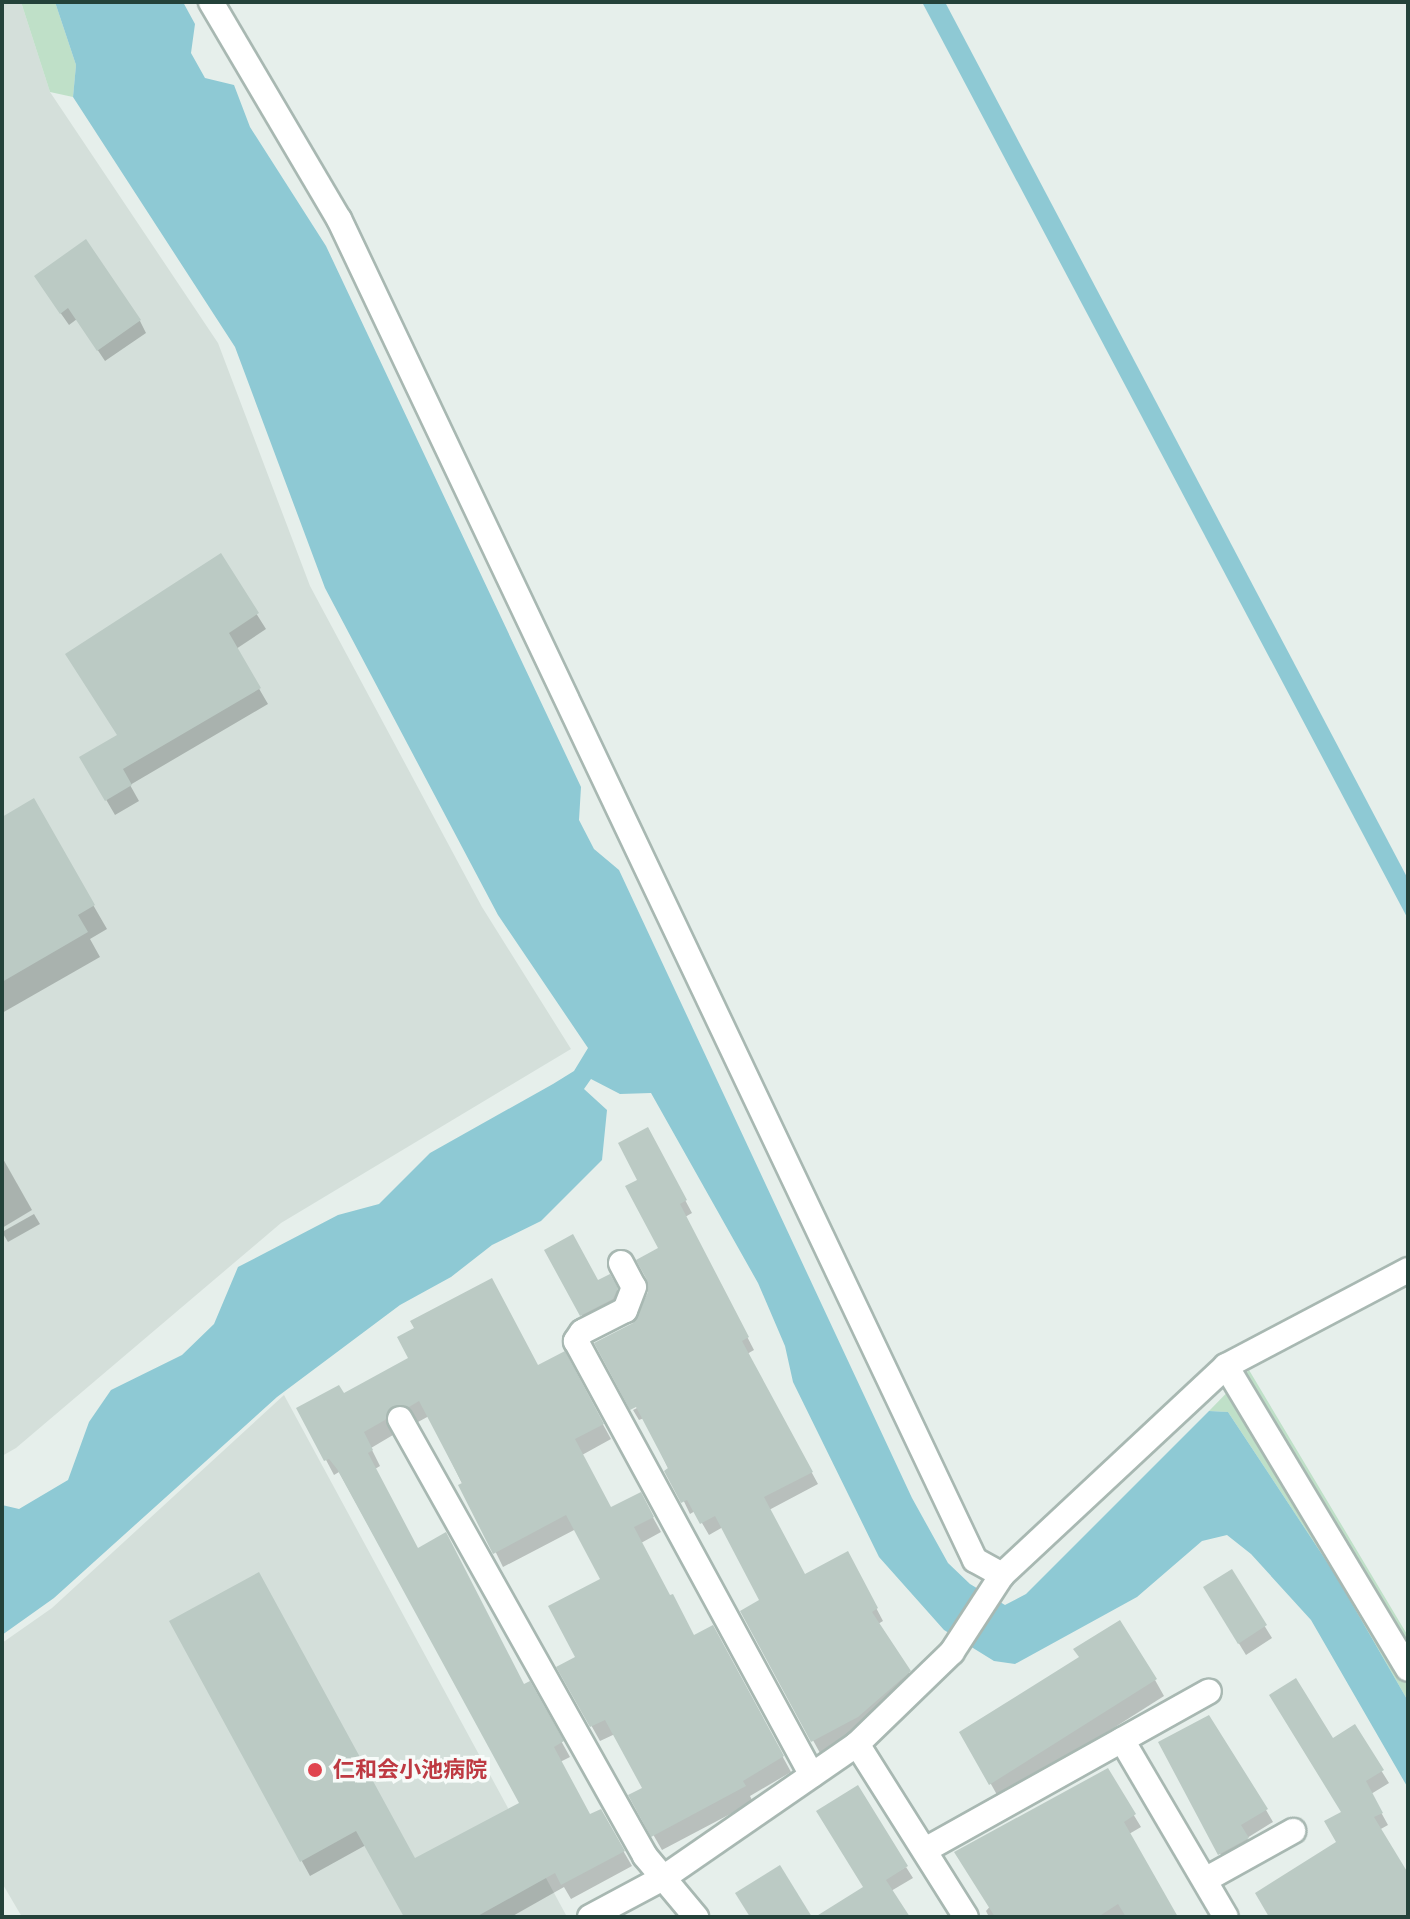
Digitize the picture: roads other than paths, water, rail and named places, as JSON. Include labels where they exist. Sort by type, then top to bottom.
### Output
[{"type":"street","points":[[211,2],[339,219],[975,1560],[1002,1575]]},
{"type":"street","points":[[621,1263],[634,1287],[625,1310],[582,1332],[576,1341],[812,1775]]},
{"type":"street","points":[[590,1917],[663,1878],[857,1744],[952,1652],[1002,1575],[1226,1366],[1408,1270]]},
{"type":"street","points":[[1226,1366],[1408,1669]]},
{"type":"street","points":[[400,1419],[645,1856],[696,1917]]},
{"type":"street","points":[[925,1850],[1209,1691]]},
{"type":"street","points":[[1122,1740],[1226,1917]]},
{"type":"street","points":[[857,1744],[966,1917]]},
{"type":"street","points":[[1205,1880],[1293,1831]]},
{"type":"water","points":[[55,2],[183,2],[195,24],[191,53],[205,78],[234,85],[250,127],[326,246],[581,787],[579,820],[594,849],[619,870],[912,1498],[948,1563],[970,1584],[1005,1605],[1026,1594],[1209,1411],[1228,1412],[1335,1574],[1408,1701],[1408,1788],[1311,1620],[1251,1554],[1227,1535],[1202,1541],[1137,1597],[1015,1664],[994,1661],[944,1630],[879,1557],[793,1382],[785,1346],[758,1283],[651,1093],[620,1094],[591,1079],[584,1089],[607,1110],[602,1160],[541,1221],[492,1245],[451,1277],[400,1305],[277,1397],[54,1598],[2,1635],[2,1505],[19,1509],[68,1480],[89,1422],[111,1390],[182,1355],[214,1324],[238,1267],[338,1215],[379,1204],[430,1153],[574,1071],[588,1048],[498,915],[325,588],[235,347],[73,97],[76,65]]},
{"type":"water","points":[[922,2],[945,2],[1408,879],[1408,919]]},
{"type":"place","name":"仁和会小池病院","points":[[315,1770]]}]
